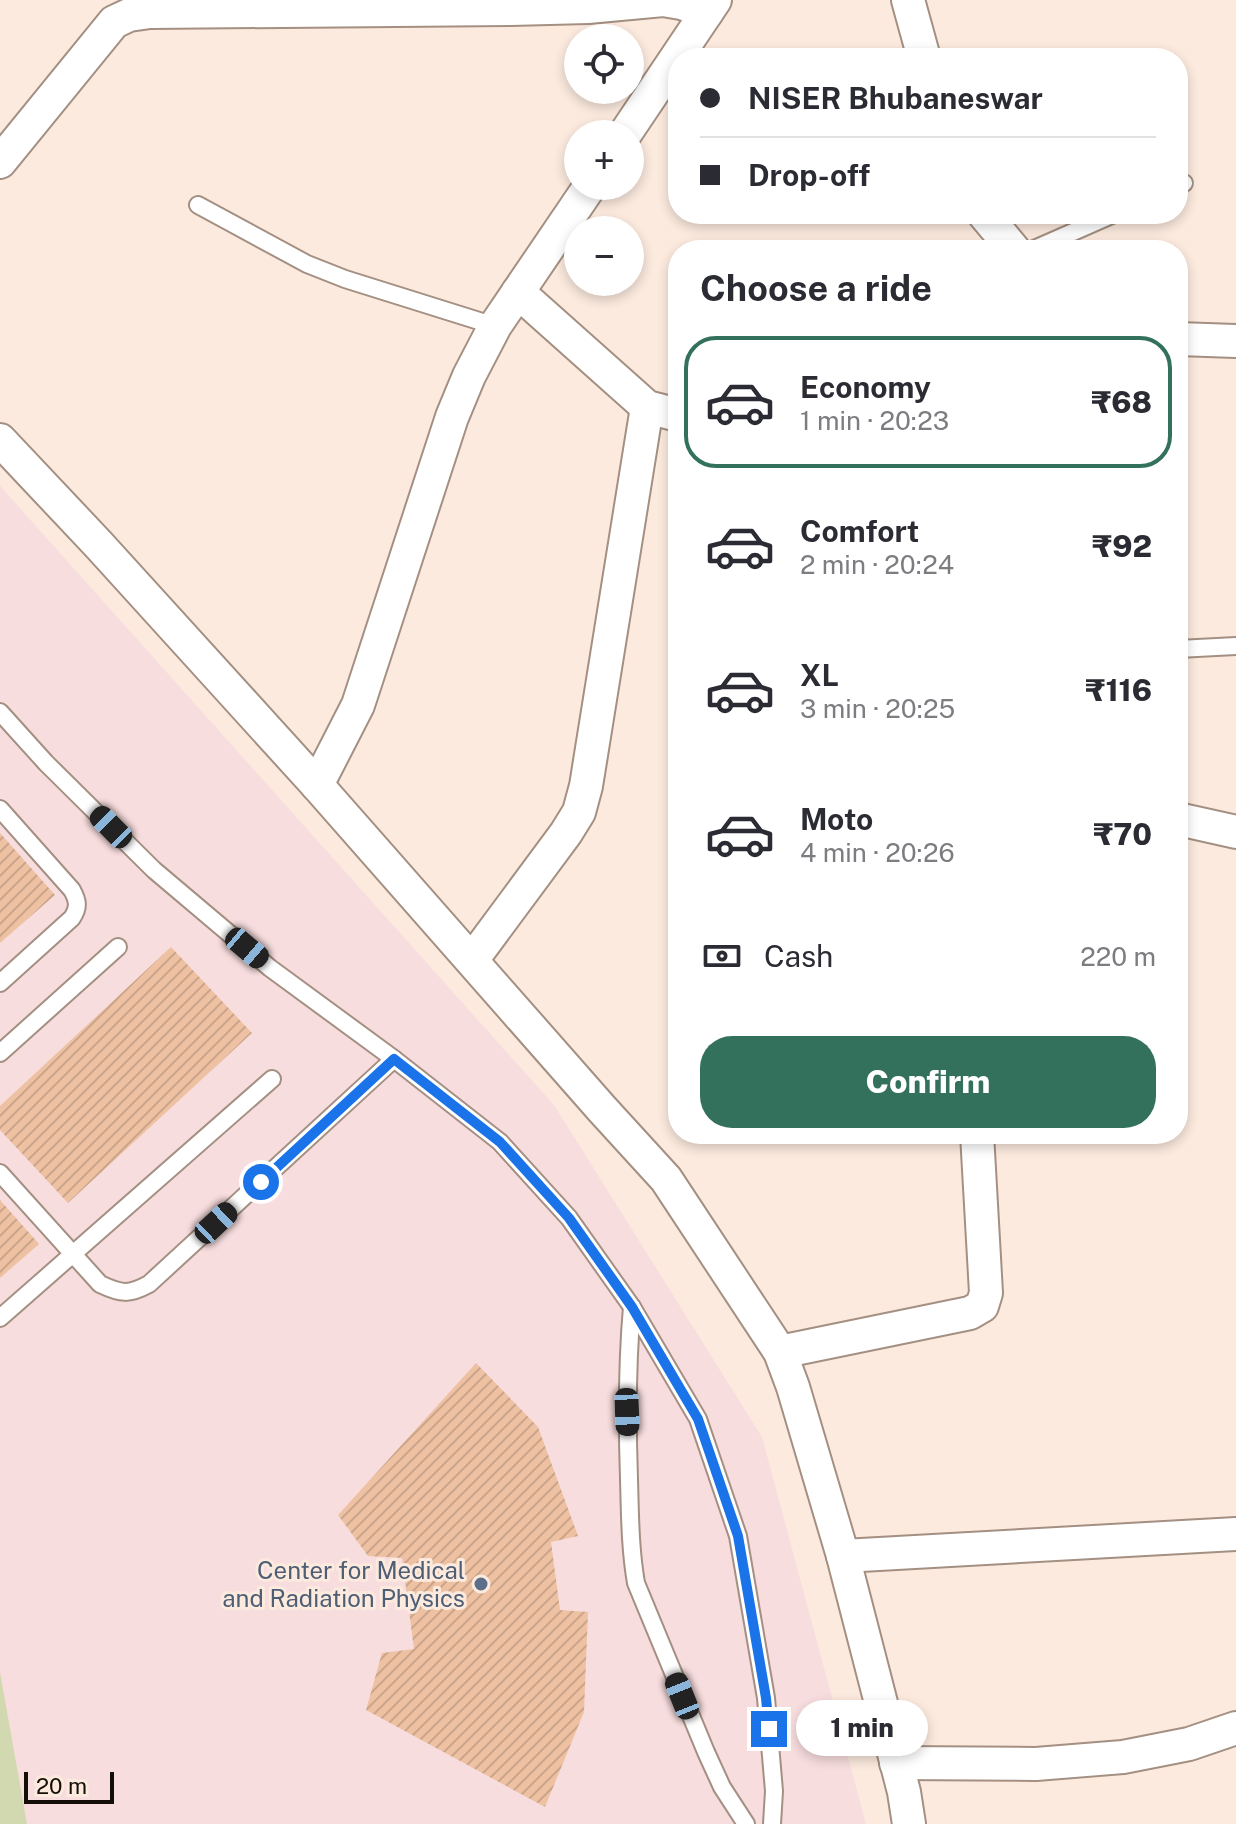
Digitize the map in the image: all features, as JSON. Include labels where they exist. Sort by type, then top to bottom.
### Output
[{"type":"street","points":[[0,162],[114,22],[129,15],[511,4],[588,7],[641,0],[711,6],[683,48]]},
{"type":"street","points":[[908,0],[921,48]]},
{"type":"street","points":[[634,120],[668,70]]},
{"type":"street","points":[[317,785],[358,705],[452,417],[469,376],[495,326],[580,200]]},
{"type":"street","points":[[992,224],[1006,240]]},
{"type":"street","points":[[472,960],[579,812],[663,411],[518,292]]},
{"type":"street","points":[[1188,339],[1236,341]]},
{"type":"street","points":[[0,440],[317,785],[666,1179],[780,1352],[843,1556],[909,1824]]},
{"type":"street","points":[[1188,821],[1236,832]]},
{"type":"street","points":[[780,1352],[970,1313],[982,1306],[986,1293],[978,1144]]},
{"type":"street","points":[[843,1556],[1236,1534]]},
{"type":"street","points":[[896,1763],[1036,1764],[1123,1757],[1189,1744],[1236,1728]]},
{"type":"lane","points":[[198,205],[307,264],[495,326]]},
{"type":"lane","points":[[1055,240],[1091,224]]},
{"type":"lane","points":[[1188,648],[1236,646]]},
{"type":"lane","points":[[0,712],[46,763],[154,870],[270,968],[500,1142],[569,1218],[632,1307],[698,1419],[738,1536],[766,1698],[774,1791],[772,1824]]},
{"type":"lane","points":[[0,809],[72,890],[77,899],[77,909],[72,918],[0,983]]},
{"type":"lane","points":[[0,1053],[118,947]]},
{"type":"lane","points":[[0,1173],[100,1284],[115,1291],[133,1292],[149,1284],[394,1059]]},
{"type":"lane","points":[[0,1318],[272,1079]]},
{"type":"lane","points":[[632,1307],[627,1412],[631,1556],[636,1583],[706,1752],[722,1787],[746,1824]]},
{"type":"shaded area","points":[[0,486],[554,1105],[762,1437],[866,1824],[0,1824]]},
{"type":"green space","points":[[0,1672],[27,1824],[0,1824]]},
{"type":"building","points":[[0,833],[55,895],[0,943]]},
{"type":"building","points":[[171,947],[252,1033],[68,1203],[0,1130],[0,1106]]},
{"type":"building","points":[[0,1200],[39,1244],[0,1278]]},
{"type":"building","name":"Center for Medical and Radiation Physics","points":[[476,1363],[538,1427],[578,1536],[551,1542],[560,1610],[588,1612],[584,1712],[545,1807],[366,1710],[382,1653],[414,1649],[402,1558],[368,1556],[338,1515]]},
{"type":"place","name":"Center for Medical and Radiation Physics","points":[[481,1584]]},
{"type":"route","points":[[261,1182],[394,1059],[500,1142],[569,1218],[632,1307],[698,1419],[738,1536],[769,1729]]}]
